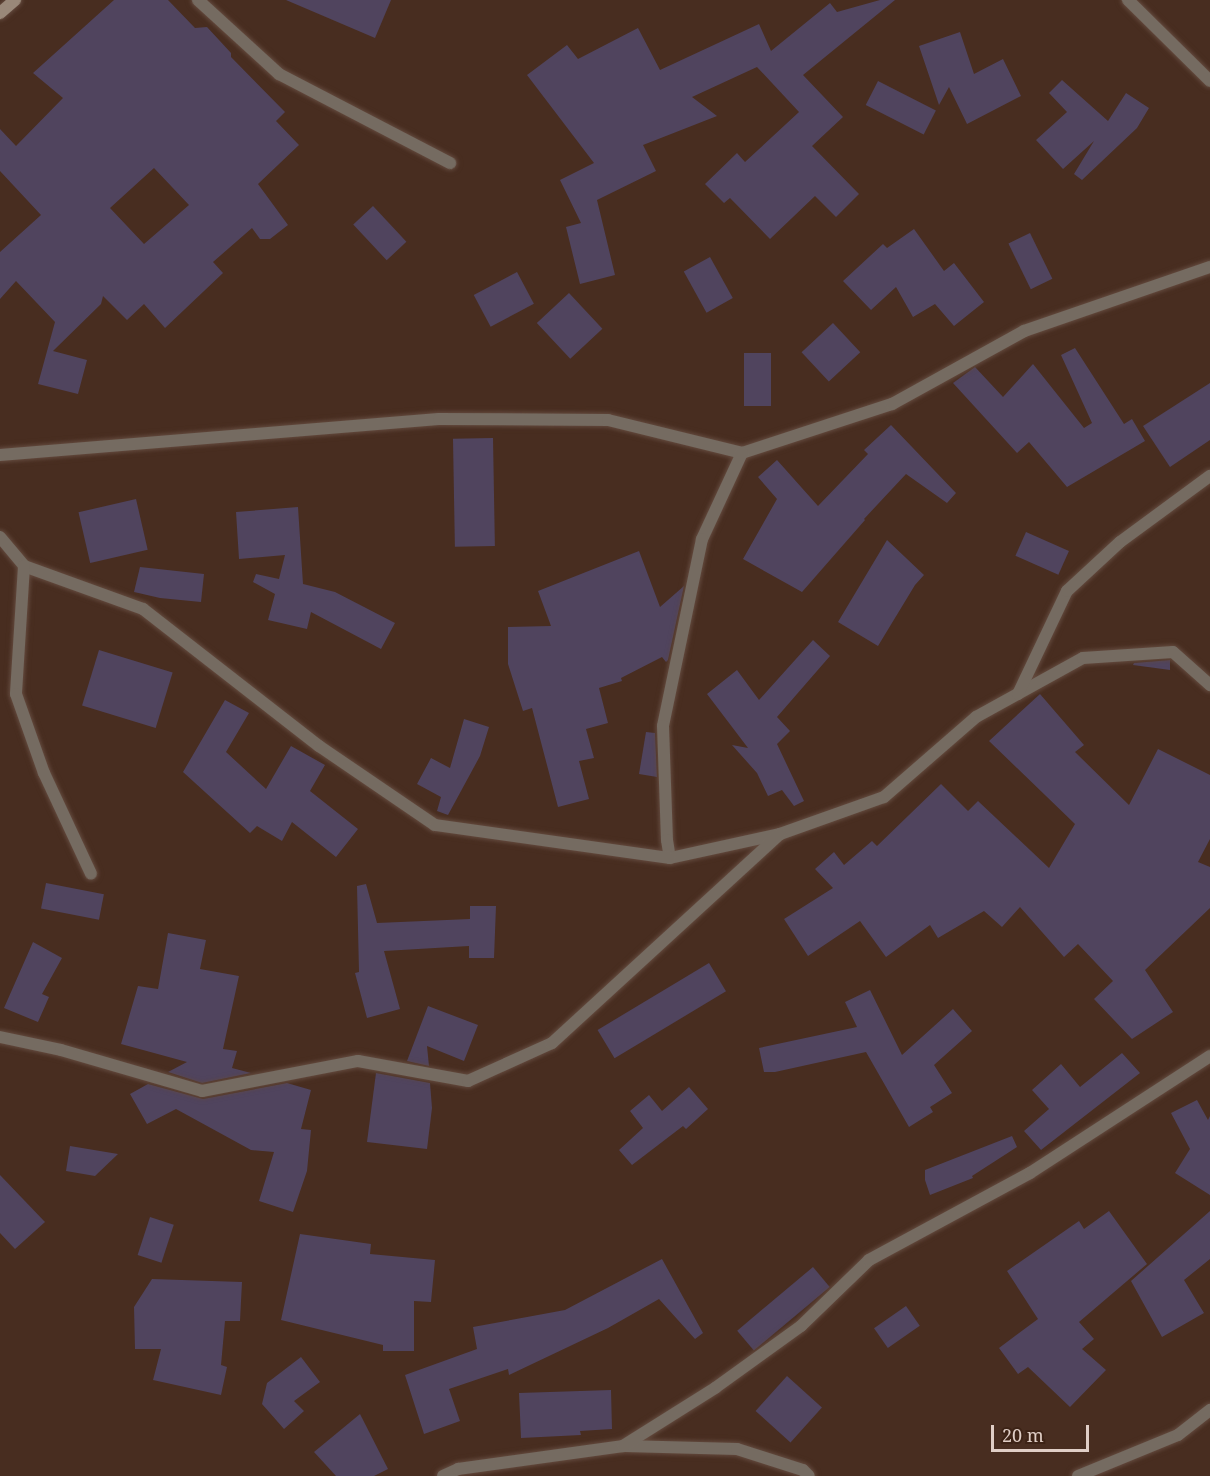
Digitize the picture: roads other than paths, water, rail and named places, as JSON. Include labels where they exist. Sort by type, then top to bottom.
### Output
[{"type":"main road","points":[[0,13],[15,0]]},
{"type":"street","points":[[198,0],[279,74],[450,163]]},
{"type":"street","points":[[1128,0],[1210,81]]},
{"type":"street","points":[[0,455],[439,419],[608,420],[742,453],[892,404],[1024,331],[1210,267]]},
{"type":"street","points":[[670,858],[667,840],[663,726],[702,539],[742,453]]},
{"type":"street","points":[[1018,694],[1067,591],[1120,542],[1210,476]]},
{"type":"street","points":[[0,537],[24,566],[143,609],[319,746],[435,825],[670,858],[780,834],[884,797],[976,717],[1083,658],[1173,652],[1210,685]]},
{"type":"street","points":[[24,566],[16,694],[44,773],[91,874]]},
{"type":"street","points":[[0,1037],[61,1050],[202,1091],[358,1061],[468,1081],[552,1043],[780,834]]},
{"type":"street","points":[[623,1446],[715,1388],[801,1326],[869,1260],[1030,1173],[1210,1056]]},
{"type":"street","points":[[1078,1476],[1178,1435],[1210,1410]]},
{"type":"street","points":[[443,1476],[458,1469],[623,1446],[737,1449],[803,1470],[809,1476]]}]
